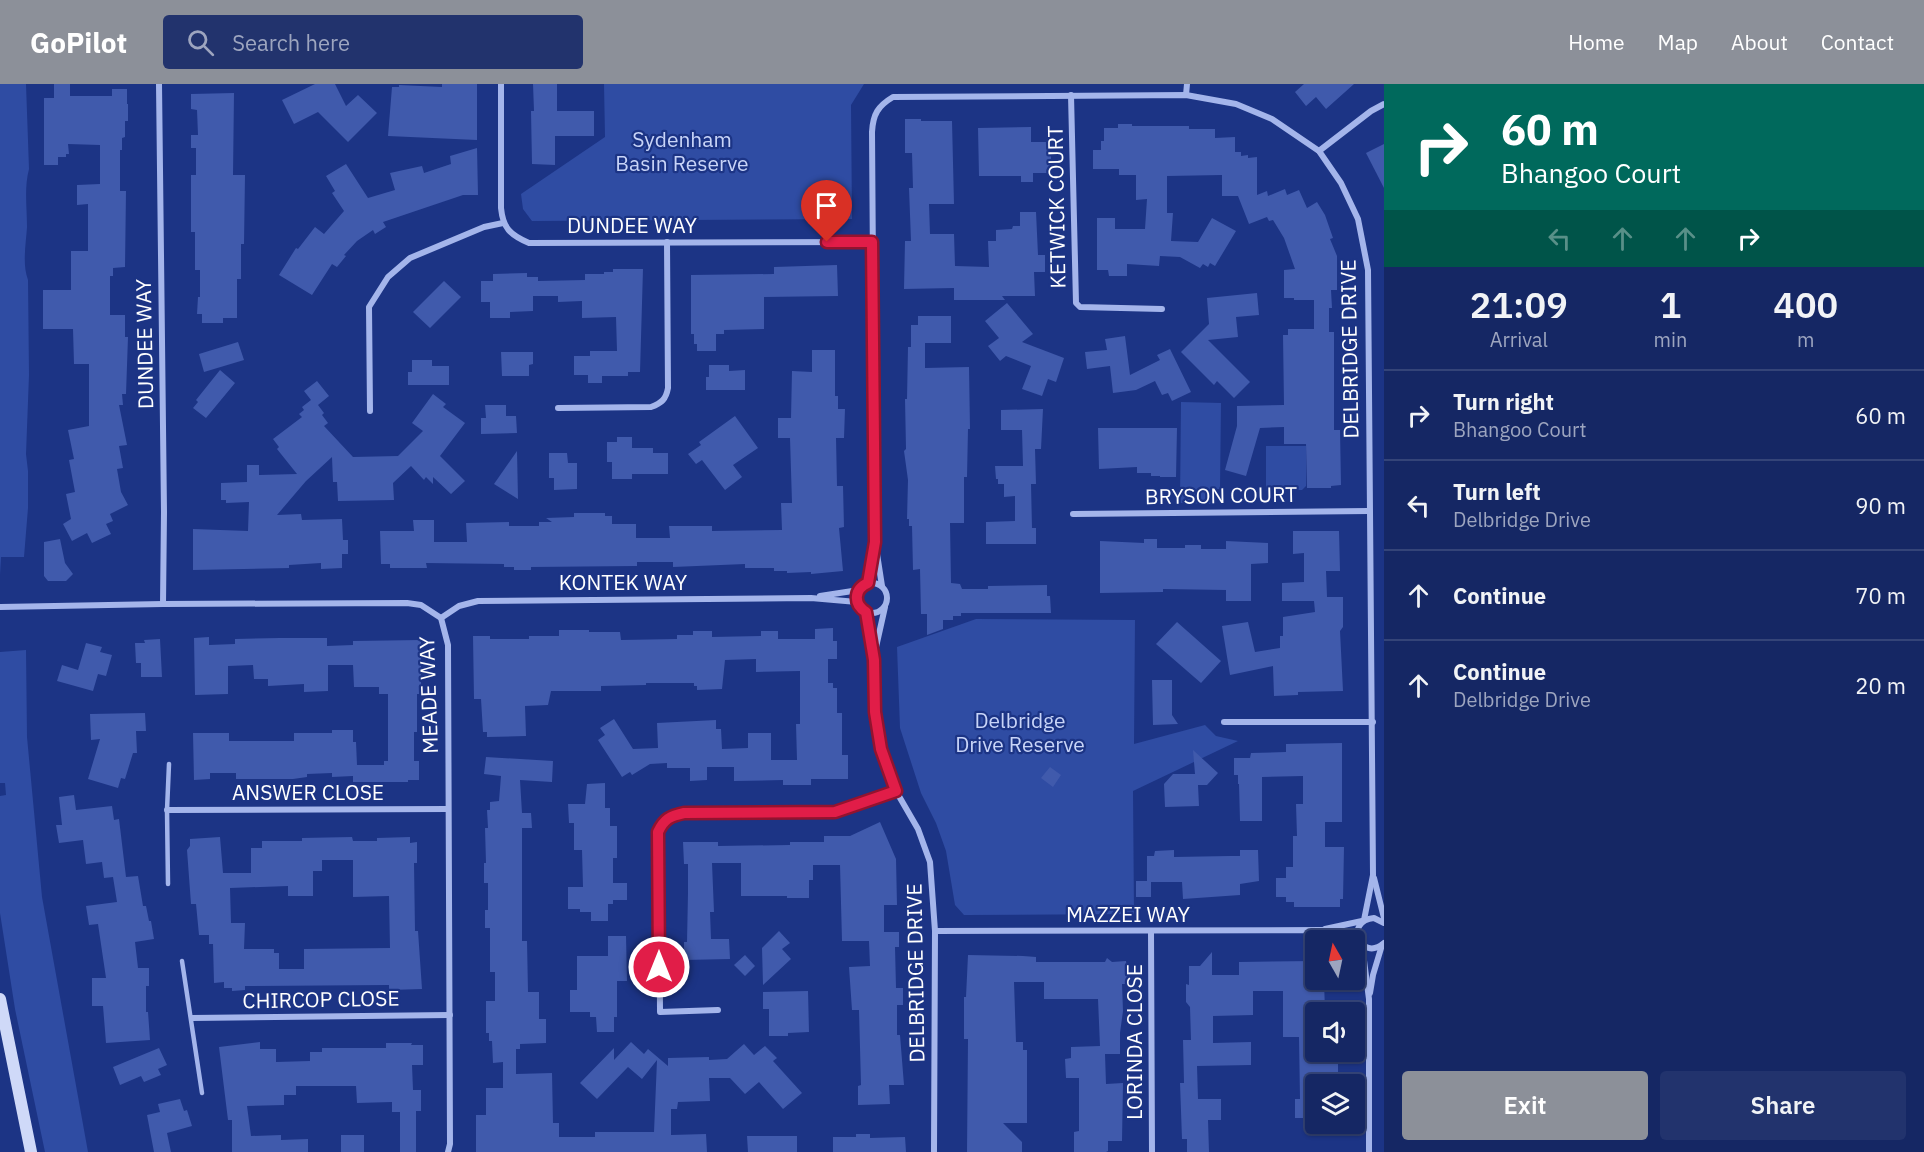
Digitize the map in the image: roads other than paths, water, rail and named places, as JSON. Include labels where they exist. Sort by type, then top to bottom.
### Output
[{"type":"street","name":"DUNDEE WAY","points":[[159,84],[163,604]]},
{"type":"street","points":[[370,411],[369,308],[388,277],[410,258],[484,227],[503,223],[501,84]]},
{"type":"street","points":[[1186,95],[1187,84]]},
{"type":"street","name":"KETWICK COURT","points":[[1071,95],[1076,303],[1080,307],[1162,309]]},
{"type":"street","name":"DELBRIDGE DRIVE","points":[[882,586],[875,542],[872,242],[873,119],[876,110],[883,103],[893,98],[1186,95],[1236,104],[1272,119],[1319,151],[1341,183],[1358,219],[1368,270],[1373,875],[1363,921],[1357,930]]},
{"type":"street","points":[[1319,151],[1384,104]]},
{"type":"street","name":"DUNDEE WAY","points":[[503,223],[515,237],[529,243],[872,242]]},
{"type":"street","points":[[558,408],[651,407],[660,404],[666,397],[668,388],[667,243]]},
{"type":"street","name":"BRYSON COURT","points":[[1073,514],[1369,511]]},
{"type":"street","name":"DELBRIDGE DRIVE","points":[[868,583],[875,542]]},
{"type":"street","points":[[868,583],[882,586],[888,598],[885,607],[877,613],[862,610],[857,602],[859,590],[868,583]]},
{"type":"street","name":"KONTEK WAY","points":[[811,598],[859,590]]},
{"type":"street","name":"KONTEK WAY","points":[[441,618],[459,606],[478,601],[811,598],[857,602]]},
{"type":"street","name":"MEADE WAY","points":[[0,607],[407,603],[421,605],[441,618],[448,645],[450,1152]]},
{"type":"street","name":"DELBRIDGE DRIVE","points":[[874,660],[885,607]]},
{"type":"street","name":"DELBRIDGE DRIVE","points":[[866,612],[874,660],[875,712],[881,749],[896,791],[918,829],[930,862],[935,931],[934,1152]]},
{"type":"street","points":[[1224,722],[1373,722]]},
{"type":"street","points":[[718,1010],[660,1012],[658,832],[663,822],[672,815],[684,813],[835,812],[896,791]]},
{"type":"street","name":"ANSWER CLOSE","points":[[167,810],[448,809]]},
{"type":"street","name":"DELBRIDGE DRIVE","points":[[1373,875],[1384,918]]},
{"type":"street","points":[[1363,921],[1374,918],[1384,923]]},
{"type":"street","name":"MAZZEI WAY","points":[[1322,930],[1363,921]]},
{"type":"street","name":"MAZZEI WAY","points":[[935,931],[1305,930]]},
{"type":"street","name":"LORINDA CLOSE","points":[[1151,932],[1152,1152]]},
{"type":"street","points":[[1369,999],[1373,975],[1383,944]]},
{"type":"street","name":"MAZZEI WAY","points":[[1365,945],[1370,948],[1383,944]]},
{"type":"street","points":[[1365,974],[1369,999],[1369,1152]]},
{"type":"street","points":[[0,999],[31,1152]]},
{"type":"street","name":"CHIRCOP CLOSE","points":[[192,1018],[450,1015]]},
{"type":"lane","points":[[168,884],[169,764]]},
{"type":"lane","points":[[182,961],[202,1093]]},
{"type":"park label","name":"Sydenham Basin Reserve","points":[[682,152]]},
{"type":"park label","name":"Delbridge Drive Reserve","points":[[1020,733]]}]
